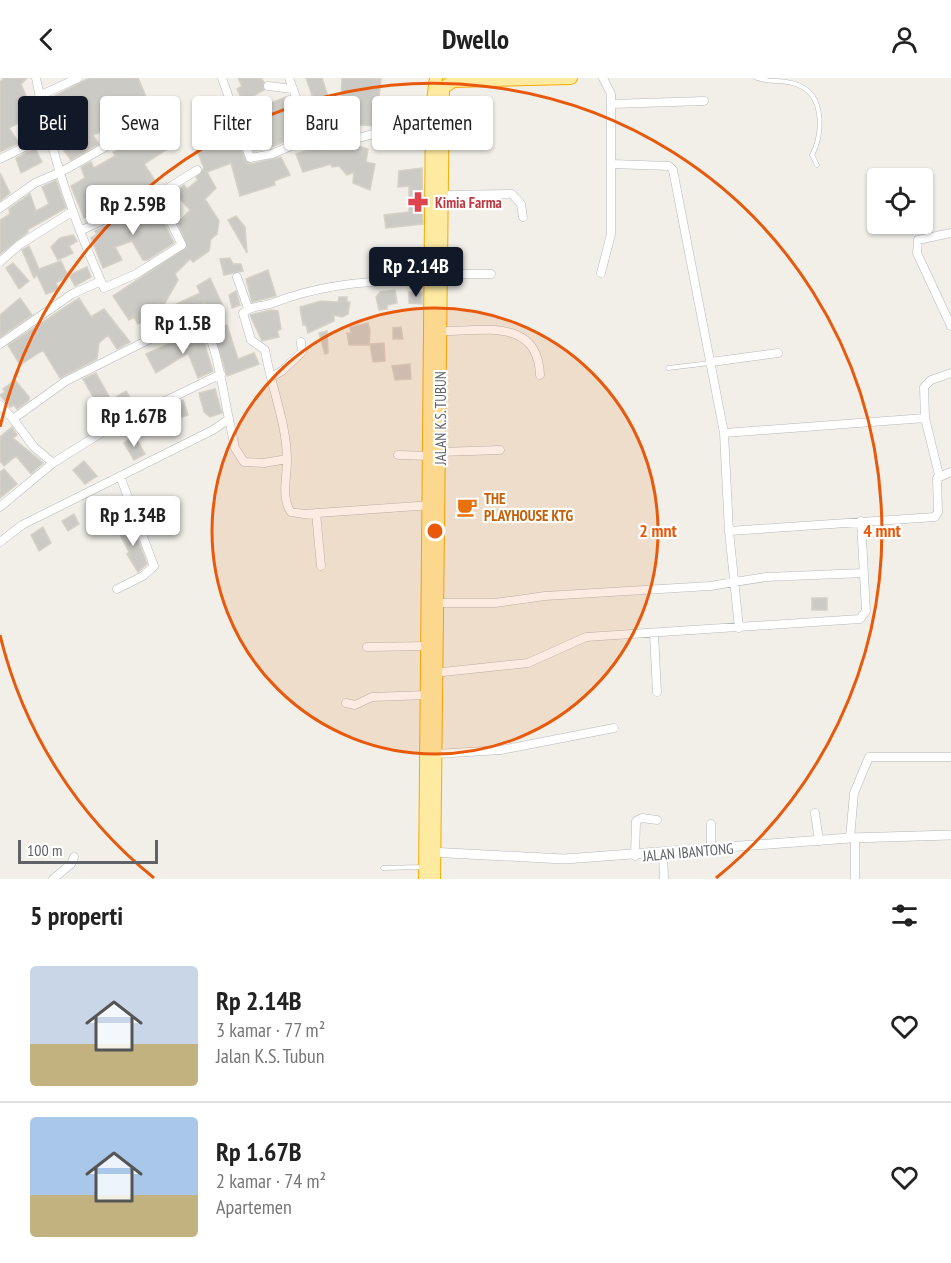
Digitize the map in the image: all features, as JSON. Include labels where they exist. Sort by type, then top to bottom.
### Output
[{"type":"highway","points":[[443,80],[571,78]]},
{"type":"highway","name":"JALAN K.S. TUBUN","points":[[437,96],[443,80]]},
{"type":"highway","name":"JALAN K.S. TUBUN","points":[[436,277],[441,195],[443,80]]},
{"type":"highway","name":"JALAN K.S. TUBUN","points":[[425,873],[430,852],[435,754],[430,694],[438,603],[435,505],[436,277],[433,150]]},
{"type":"highway","name":"JALAN K.S. TUBUN","points":[[432,673],[428,646],[435,505]]},
{"type":"highway","name":"JALAN K.S. TUBUN","points":[[431,713],[430,852],[434,879]]},
{"type":"street","points":[[36,78],[39,96],[78,78]]},
{"type":"street","points":[[222,78],[250,158],[272,154],[284,149]]},
{"type":"street","points":[[289,78],[296,96]]},
{"type":"street","points":[[601,273],[611,234],[612,164],[612,104],[610,89],[603,78]]},
{"type":"street","points":[[268,86],[293,89]]},
{"type":"street","points":[[612,104],[704,101]]},
{"type":"street","points":[[0,159],[18,150]]},
{"type":"street","points":[[55,150],[80,231],[104,288],[110,288],[182,245],[157,195]]},
{"type":"street","points":[[0,208],[35,183],[61,172],[100,150]]},
{"type":"street","points":[[612,164],[669,166],[673,170],[724,433],[729,531],[739,628]]},
{"type":"street","points":[[80,231],[157,195],[197,170]]},
{"type":"street","points":[[441,195],[512,194],[521,204],[523,217]]},
{"type":"street","points":[[0,262],[18,245],[73,211]]},
{"type":"street","points":[[951,233],[925,237],[918,240],[915,245],[951,326]]},
{"type":"street","points":[[435,505],[297,514],[288,509],[287,459],[281,411],[265,350],[255,345],[247,330],[243,313],[248,308],[272,303],[294,294],[374,281],[491,274]]},
{"type":"street","points":[[237,277],[248,308]]},
{"type":"street","points":[[0,344],[72,294],[101,281]]},
{"type":"street","points":[[13,419],[66,381],[194,317],[202,321],[206,329],[221,374],[223,397],[235,448],[244,462],[264,463],[287,459]]},
{"type":"street","points":[[436,331],[491,330],[520,336],[528,340],[536,350],[540,375]]},
{"type":"street","points":[[271,377],[282,371],[302,352],[301,342]]},
{"type":"street","points":[[711,362],[778,353]]},
{"type":"street","points":[[729,531],[935,517],[938,512],[936,483],[939,475],[925,418],[924,387],[931,380],[951,373]]},
{"type":"street","points":[[0,507],[53,463],[109,428],[221,374]]},
{"type":"street","points":[[0,405],[34,447],[53,463]]},
{"type":"street","points":[[724,433],[925,418]]},
{"type":"street","points":[[0,542],[22,525],[213,430],[229,419]]},
{"type":"street","points":[[398,455],[501,450]]},
{"type":"street","points":[[939,475],[951,472]]},
{"type":"street","points":[[117,589],[143,576],[154,566],[120,476]]},
{"type":"street","points":[[316,513],[321,566]]},
{"type":"street","points":[[432,673],[528,663],[586,637],[860,619],[866,611],[861,521]]},
{"type":"street","points":[[438,603],[495,603],[545,596],[698,587],[734,581],[864,573]]},
{"type":"street","points":[[654,634],[657,692]]},
{"type":"street","points":[[367,647],[428,646]]},
{"type":"street","points":[[346,703],[355,705],[372,697],[430,694]]},
{"type":"street","points":[[435,754],[501,750],[614,728]]},
{"type":"street","points":[[855,879],[852,838],[854,793],[869,757],[951,757]]},
{"type":"street","points":[[815,813],[819,841]]},
{"type":"street","points":[[635,856],[636,821],[642,818],[657,820]]},
{"type":"street","points":[[711,824],[711,850]]},
{"type":"street","name":"JALAN IBANTONG","points":[[430,852],[564,859],[663,854],[852,838],[951,835]]},
{"type":"street","points":[[663,854],[664,879]]},
{"type":"street","points":[[53,879],[71,864],[74,857]]},
{"type":"lane","points":[[757,78],[800,85],[812,96],[819,113],[819,140],[812,154],[817,165]]},
{"type":"lane","points":[[668,368],[711,362]]},
{"type":"lane","points":[[383,868],[425,873]]},
{"type":"building","points":[[4,78],[27,78],[21,84],[26,96],[18,96],[18,123],[9,128],[18,143],[0,152],[0,82]]},
{"type":"building","points":[[89,78],[138,78],[146,96],[100,96],[100,132],[93,135],[99,144],[71,160],[64,150],[88,150],[88,96],[55,96]]},
{"type":"building","points":[[238,78],[261,78],[264,82],[264,90],[253,96],[240,96],[237,89],[242,86]]},
{"type":"building","points":[[306,78],[322,78],[328,96],[312,96]]},
{"type":"building","points":[[342,78],[381,79],[379,96],[372,96],[372,126],[360,125],[360,96],[341,96]]},
{"type":"building","points":[[284,98],[284,142],[272,147],[272,102]]},
{"type":"building","points":[[360,147],[368,149],[366,162],[375,164],[370,190],[353,183],[354,172],[347,175],[339,166],[332,167],[331,164],[303,172],[296,154],[308,150],[360,150]]},
{"type":"building","points":[[36,150],[42,162],[21,173],[16,158]]},
{"type":"building","points":[[117,150],[166,150],[144,164],[156,182],[146,186],[149,192],[133,200],[127,189],[111,196],[116,205],[84,218],[71,186],[85,178],[81,167],[91,162],[94,168],[115,156],[113,152]]},
{"type":"building","points":[[197,150],[241,150],[246,162],[251,164],[281,157],[290,175],[274,181],[275,185],[240,196],[231,163],[207,172],[216,188],[205,199],[219,221],[217,234],[211,239],[209,251],[193,262],[190,259],[175,274],[178,280],[161,310],[158,303],[152,317],[138,324],[134,317],[129,320],[113,296],[187,247],[178,223],[190,210],[181,200],[179,201],[175,193],[184,185],[187,189],[198,180],[196,177],[204,168]]},
{"type":"building","points":[[422,168],[423,224],[386,228],[384,215],[409,212],[409,186],[398,187],[399,171]]},
{"type":"building","points":[[0,173],[10,193],[0,201]]},
{"type":"building","points":[[56,180],[66,208],[27,230],[28,232],[0,254],[0,220],[10,214],[9,209],[30,194],[36,211],[49,204],[42,187]]},
{"type":"building","points":[[154,203],[174,243],[147,260],[143,260],[132,241],[115,247],[122,260],[103,268],[91,238],[97,234],[95,231],[131,217],[131,214]]},
{"type":"building","points":[[236,216],[245,227],[247,253],[228,220]]},
{"type":"building","points":[[73,235],[77,241],[69,246],[73,253],[58,260],[51,247],[60,238]]},
{"type":"building","points":[[29,246],[39,269],[61,261],[68,276],[56,283],[59,289],[46,294],[37,275],[34,278],[22,250]]},
{"type":"building","points":[[230,258],[233,264],[241,264],[243,271],[224,275],[220,259]]},
{"type":"building","points":[[13,263],[29,281],[19,289],[6,268]]},
{"type":"building","points":[[87,267],[91,277],[75,286],[69,275]]},
{"type":"building","points":[[268,270],[276,296],[252,302],[246,279]]},
{"type":"building","points":[[210,278],[223,306],[207,312],[205,302],[167,324],[161,311],[200,293],[197,286]]},
{"type":"building","points":[[395,290],[397,303],[387,305],[387,309],[379,310],[376,297],[380,292]]},
{"type":"building","points":[[236,291],[240,305],[232,308],[229,295]]},
{"type":"building","points":[[409,292],[422,292],[422,304],[409,303]]},
{"type":"building","points":[[339,297],[347,297],[347,302],[350,302],[348,314],[342,317],[334,315],[334,321],[308,333],[306,325],[303,325],[300,307],[321,301],[338,302]]},
{"type":"building","points":[[20,298],[32,315],[0,337],[0,315]]},
{"type":"building","points":[[79,298],[91,317],[104,309],[130,342],[117,349],[108,335],[99,343],[97,359],[60,378],[43,350],[20,365],[8,345]]},
{"type":"building","points":[[271,310],[278,311],[281,329],[277,331],[279,337],[262,341],[250,315]]},
{"type":"building","points":[[368,323],[369,345],[349,345],[347,333],[351,333],[350,327]]},
{"type":"building","points":[[227,325],[238,359],[254,353],[259,364],[227,376],[213,330]]},
{"type":"building","points":[[401,327],[403,339],[393,339],[393,328]]},
{"type":"building","points":[[327,331],[328,353],[325,354],[319,333]]},
{"type":"building","points":[[201,333],[213,371],[198,378],[188,353],[156,373],[146,354],[177,340],[179,343]]},
{"type":"building","points":[[384,343],[385,361],[373,362],[370,344]]},
{"type":"building","points":[[410,364],[411,379],[395,380],[392,366]]},
{"type":"building","points":[[96,373],[111,400],[126,391],[133,402],[117,411],[119,415],[107,421],[83,379]]},
{"type":"building","points":[[15,380],[29,397],[29,400],[17,409],[14,405],[10,407],[0,395],[5,392],[3,389]]},
{"type":"building","points":[[215,389],[222,413],[210,417],[204,412],[199,393]]},
{"type":"building","points":[[183,400],[188,415],[176,419],[171,405]]},
{"type":"building","points":[[12,427],[17,435],[13,438],[43,463],[31,474],[16,456],[4,466],[0,461],[0,437]]},
{"type":"building","points":[[134,435],[145,454],[134,460],[124,443]]},
{"type":"building","points":[[84,461],[97,476],[85,484],[73,470]]},
{"type":"building","points":[[4,469],[17,484],[0,498],[0,472]]},
{"type":"building","points":[[74,514],[79,524],[68,531],[62,521]]},
{"type":"building","points":[[132,524],[147,564],[138,572],[127,554],[129,552],[118,531]]},
{"type":"building","points":[[43,527],[51,543],[39,551],[31,535]]},
{"type":"building","points":[[812,598],[827,598],[827,610],[812,610]]},
{"type":"place","name":"Kimia Farma","points":[[418,202]]},
{"type":"place","name":"THE PLAYHOUSE KTG","points":[[467,507]]}]
